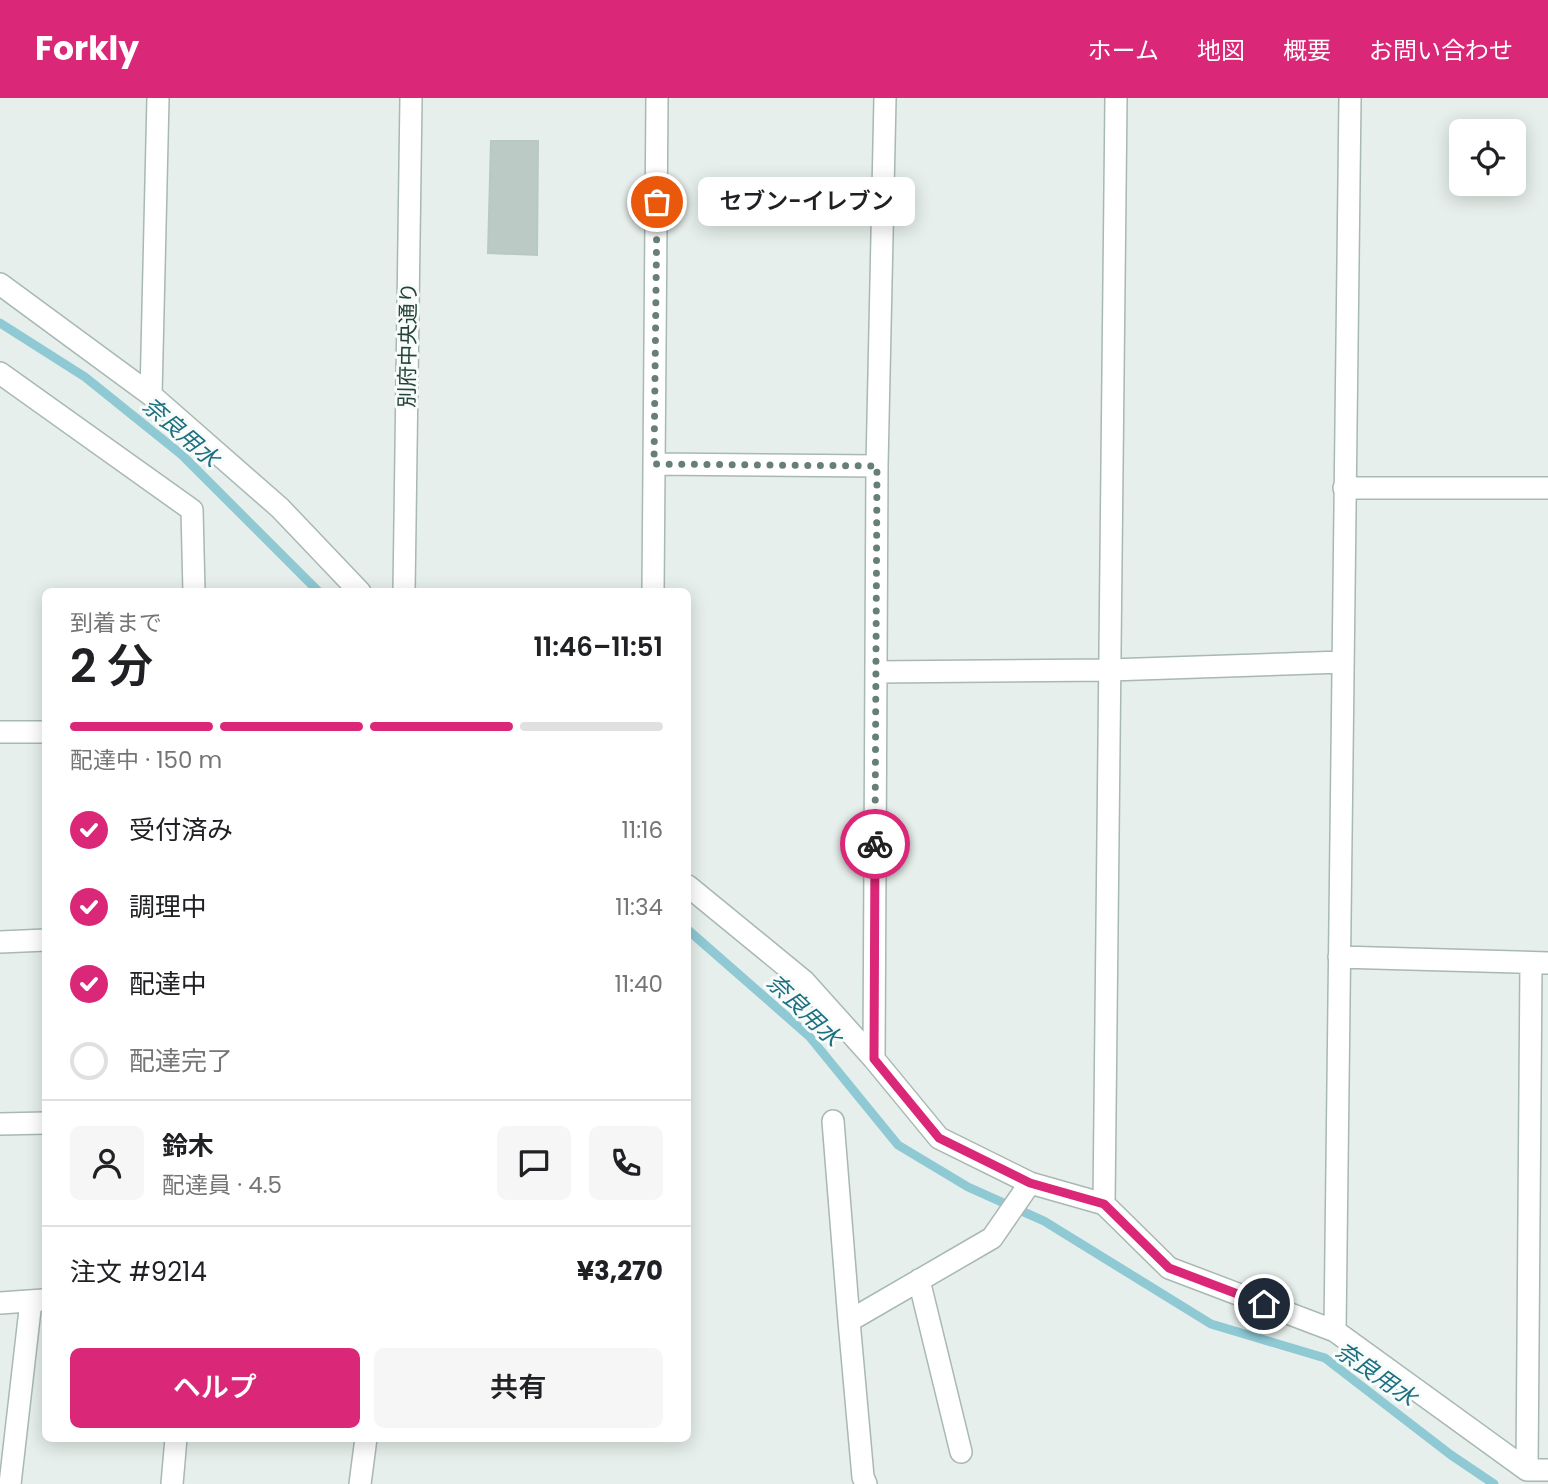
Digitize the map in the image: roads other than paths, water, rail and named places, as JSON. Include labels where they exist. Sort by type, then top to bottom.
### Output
[{"type":"street","points":[[151,395],[158,98]]},
{"type":"street","name":"別府中央通り","points":[[404,588],[411,98]]},
{"type":"street","points":[[653,588],[657,98]]},
{"type":"street","points":[[874,1059],[877,466],[885,98]]},
{"type":"street","points":[[1104,1204],[1116,98]]},
{"type":"street","points":[[1335,1331],[1350,98]]},
{"type":"street","points":[[0,284],[151,395],[280,508],[356,588]]},
{"type":"street","points":[[0,373],[192,510],[194,588]]},
{"type":"street","points":[[654,464],[877,466]]},
{"type":"street","points":[[1344,488],[1548,488]]},
{"type":"street","points":[[876,672],[1110,670],[1342,662]]},
{"type":"street","points":[[0,732],[42,732]]},
{"type":"street","points":[[691,888],[803,981],[874,1059],[939,1138],[1030,1183],[1104,1204],[1169,1268],[1335,1331],[1538,1470]]},
{"type":"street","points":[[0,942],[42,940]]},
{"type":"street","points":[[1339,957],[1539,963],[1538,1470]]},
{"type":"street","points":[[834,1121],[849,1321],[863,1477],[866,1484]]},
{"type":"street","points":[[0,1124],[42,1124]]},
{"type":"street","points":[[849,1321],[992,1238],[1030,1183]]},
{"type":"street","points":[[919,1280],[961,1452]]},
{"type":"street","points":[[0,1303],[38,1301],[10,1484]]},
{"type":"street","points":[[172,1484],[176,1442]]},
{"type":"street","points":[[360,1484],[365,1442]]},
{"type":"waterway","name":"奈良用水","points":[[0,323],[85,377],[182,455],[315,588]]},
{"type":"waterway","name":"奈良用水","points":[[691,933],[809,1036],[898,1145],[968,1187],[1044,1221],[1211,1324],[1325,1358],[1451,1455],[1494,1484]]},
{"type":"place","name":"セブン-イレブン","points":[[657,202]]}]
